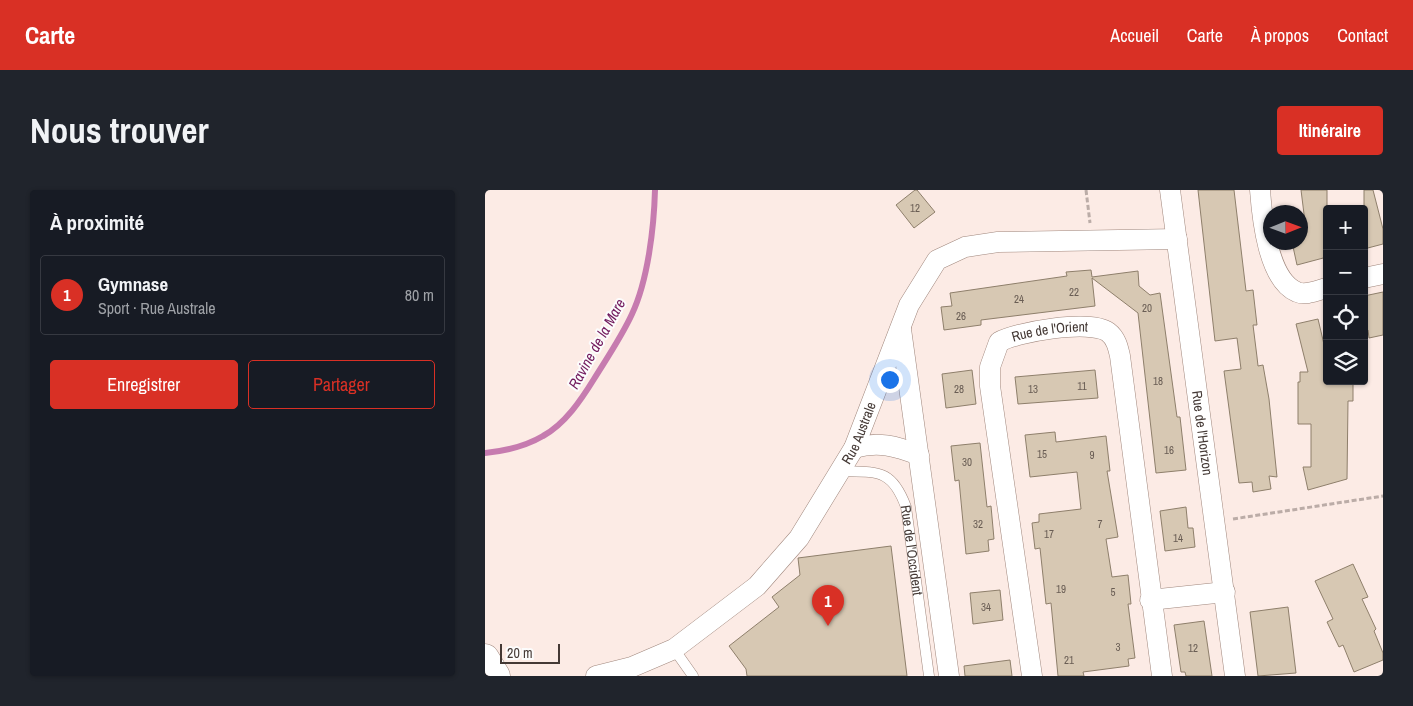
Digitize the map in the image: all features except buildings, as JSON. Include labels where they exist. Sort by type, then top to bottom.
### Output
[{"type":"street","name":"Rue de l'Horizon","points":[[1170,190],[1235,676]]},
{"type":"street","points":[[1260,190],[1263,224],[1269,253],[1289,288],[1298,293],[1323,289]]},
{"type":"street","name":"Rue Australe","points":[[596,676],[635,671],[674,649],[757,586],[799,538],[854,448],[909,305],[937,260],[965,247],[998,242],[1177,239]]},
{"type":"street","points":[[1368,277],[1383,274]]},
{"type":"street","name":"Rue de l'Orient","points":[[1032,676],[990,386],[990,367],[999,342],[1011,336],[1084,326],[1108,332],[1116,341],[1150,600],[1162,676]]},
{"type":"street","name":"Rue de l'Occident","points":[[901,328],[949,676]]},
{"type":"street","points":[[854,448],[868,444],[883,444],[919,455]]},
{"type":"street","points":[[1150,600],[1225,592]]},
{"type":"street","points":[[485,658],[496,676]]},
{"type":"lane","name":"Rue de l'Occident","points":[[841,471],[879,472],[890,478],[900,491],[906,507],[929,676]]},
{"type":"lane","points":[[674,649],[693,676]]},
{"type":"path","points":[[1086,190],[1093,240]]},
{"type":"path","points":[[1215,522],[1383,496]]},
{"type":"waterway","name":"Ravine de la Mare","points":[[485,453],[522,445],[536,440],[551,431],[572,411],[589,387],[624,330],[638,300],[649,253],[655,190]]},
{"type":"place","name":"Gymnase","points":[[828,626]]}]
